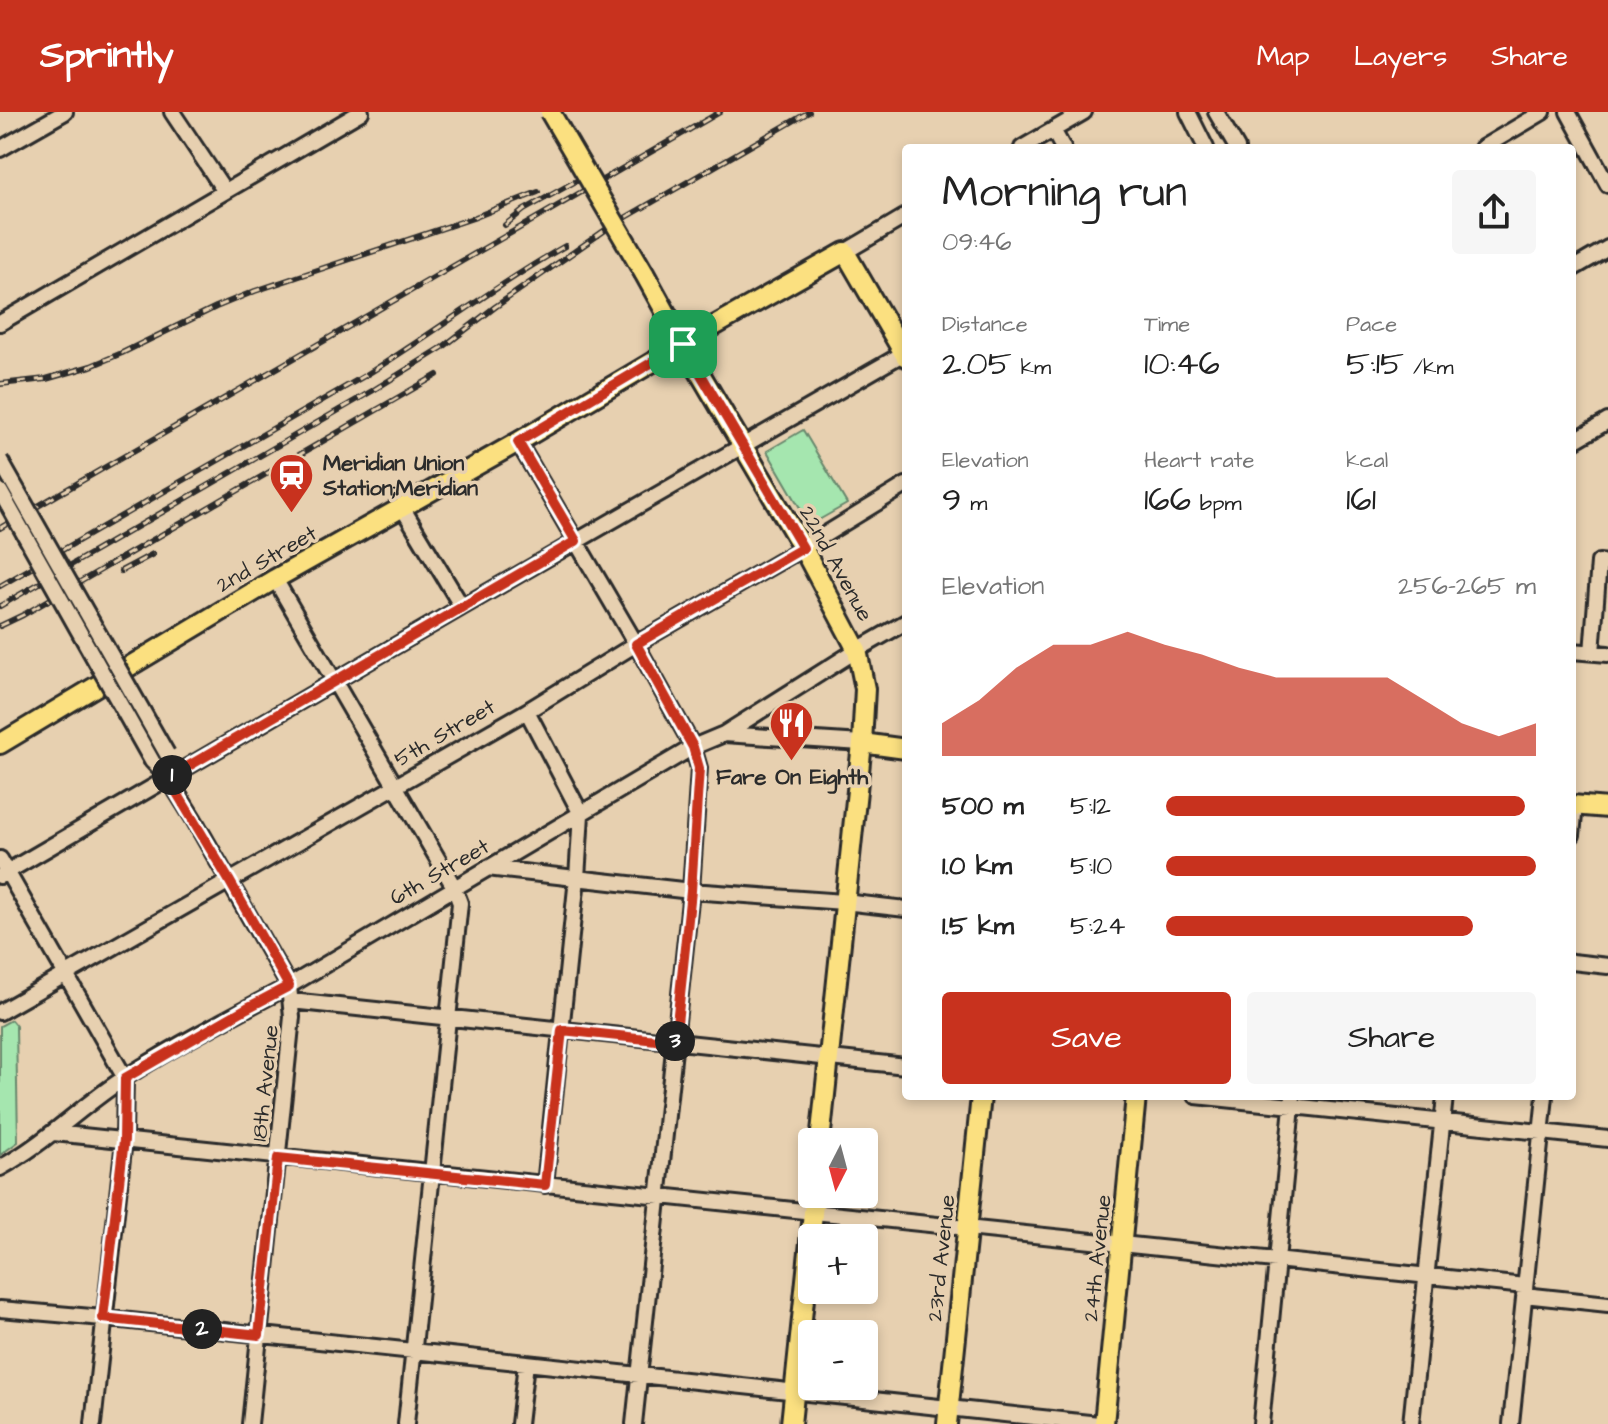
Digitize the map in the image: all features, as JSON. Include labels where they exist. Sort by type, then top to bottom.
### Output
[{"type":"main road","name":"22nd Avenue","points":[[550,112],[803,548],[857,650],[865,689],[862,743],[822,1128]]},
{"type":"main road","name":"2nd Street","points":[[0,744],[275,579],[845,252]]},
{"type":"main road","points":[[845,252],[902,349]]},
{"type":"main road","points":[[862,743],[902,748]]},
{"type":"main road","points":[[1576,805],[1608,808]]},
{"type":"main road","name":"23rd Avenue","points":[[948,1416],[981,1100]]},
{"type":"main road","name":"24th Avenue","points":[[1102,1424],[1136,1100]]},
{"type":"main road","points":[[791,1424],[813,1208]]},
{"type":"street","points":[[0,149],[65,112]]},
{"type":"street","points":[[172,112],[224,190]]},
{"type":"street","points":[[0,323],[361,112]]},
{"type":"street","points":[[1029,144],[1084,112]]},
{"type":"street","points":[[1188,112],[1203,141],[1219,118],[1235,144]]},
{"type":"street","points":[[1489,144],[1543,112]]},
{"type":"street","points":[[1568,112],[1608,185]]},
{"type":"street","points":[[1053,130],[1061,144]]},
{"type":"street","points":[[845,252],[902,218]]},
{"type":"street","points":[[1576,267],[1608,248]]},
{"type":"street","points":[[93,1424],[124,1140],[125,1078],[2,869],[168,778],[902,356]]},
{"type":"street","points":[[1576,437],[1608,421]]},
{"type":"street","points":[[518,442],[636,644],[693,747],[699,768],[691,891],[634,1424]]},
{"type":"street","points":[[0,460],[167,754],[168,778]]},
{"type":"street","name":"5th Street","points":[[0,1012],[527,711],[902,487]]},
{"type":"street","points":[[0,491],[152,761],[168,778],[229,880],[290,994],[448,1018],[902,1066]]},
{"type":"street","points":[[402,507],[462,607]]},
{"type":"street","points":[[1592,653],[1604,563]]},
{"type":"street","points":[[275,579],[454,887],[460,903],[406,1424]]},
{"type":"street","name":"6th Street","points":[[0,1168],[54,1133],[125,1078],[247,1008],[290,994],[454,887],[693,747],[724,734],[902,624]]},
{"type":"street","points":[[1576,651],[1608,654]]},
{"type":"street","points":[[527,711],[581,814],[545,1185]]},
{"type":"street","points":[[724,734],[862,743]]},
{"type":"street","points":[[487,868],[691,891],[902,909]]},
{"type":"street","points":[[1576,962],[1608,966]]},
{"type":"street","name":"18th Avenue","points":[[250,1424],[292,1017],[290,994]]},
{"type":"street","points":[[1411,1424],[1445,1100]]},
{"type":"street","points":[[1511,1424],[1545,1100]]},
{"type":"street","points":[[1261,1424],[1293,1101],[1443,1122],[1608,1139]]},
{"type":"street","points":[[54,1133],[658,1196],[798,1202]]},
{"type":"street","points":[[843,1208],[967,1229],[1426,1276],[1608,1304]]},
{"type":"street","points":[[0,1309],[795,1391],[948,1416],[1102,1424]]},
{"type":"street","points":[[519,1424],[526,1363]]},
{"type":"green space","points":[[803,430],[847,504],[810,525],[767,451]]},
{"type":"green space","points":[[11,1020],[16,1026],[18,1142],[0,1155],[0,1026]]},
{"type":"railway","points":[[0,528],[720,112]]},
{"type":"railway","points":[[0,606],[372,391],[443,347],[611,226],[809,112]]},
{"type":"railway","points":[[505,225],[524,210],[587,175]]},
{"type":"railway","points":[[0,384],[46,379],[91,366],[255,291],[473,218],[538,192]]},
{"type":"railway","points":[[0,586],[366,375],[565,246]]},
{"type":"railway","points":[[0,626],[437,375]]},
{"type":"railway","points":[[121,571],[153,554]]},
{"type":"place","name":"Meridian Union Station;Meridian","points":[[292,514]]},
{"type":"place","name":"Fare On Eighth","points":[[792,762]]},
{"type":"route","points":[[683,344],[803,548],[636,644],[693,747],[699,768],[691,891],[675,1042],[562,1030],[545,1185],[278,1158],[259,1335],[103,1318],[124,1140],[125,1078],[289,986],[168,778],[576,541],[518,442],[683,344]]}]
